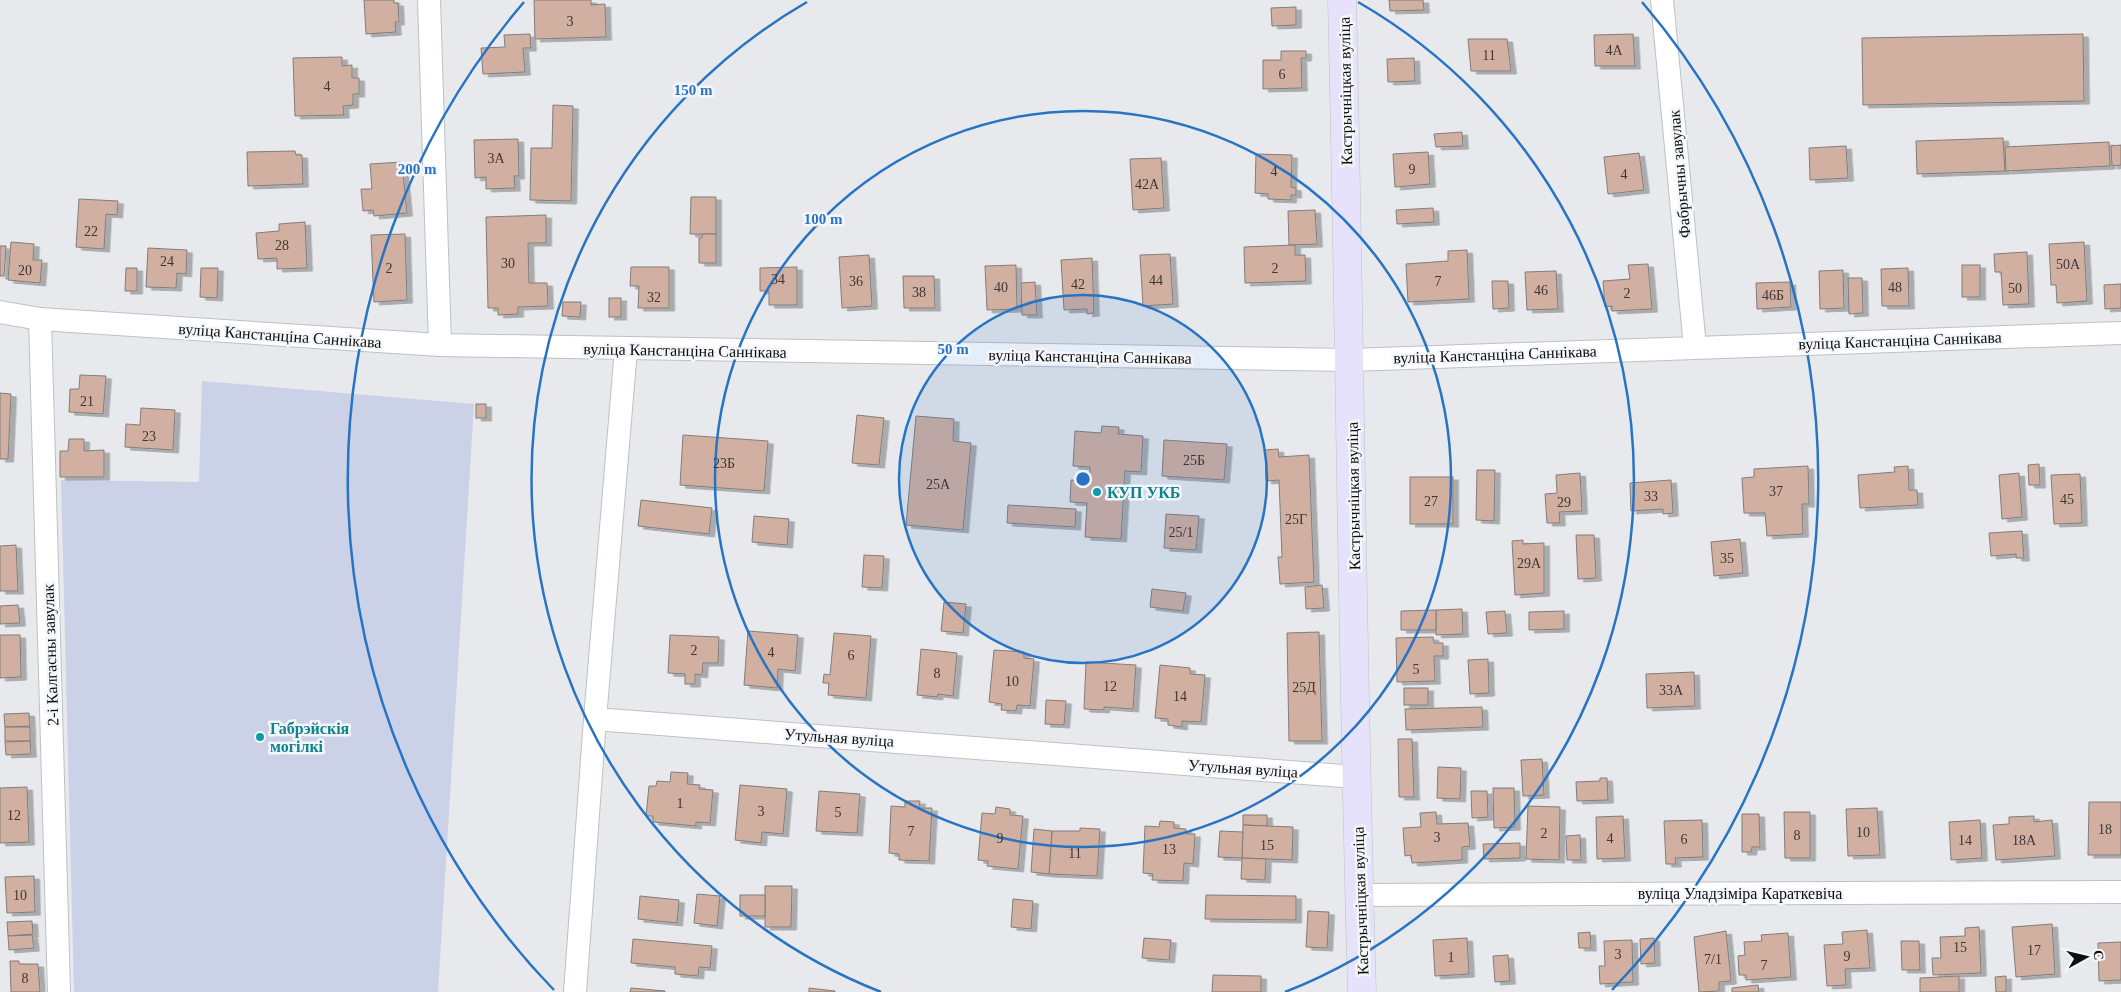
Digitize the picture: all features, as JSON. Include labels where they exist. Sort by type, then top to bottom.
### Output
[{"type":"main road","name":"Кастрычніцкая вуліца","points":[[1342,0],[1351,360],[1356,776],[1362,992]]},
{"type":"street","points":[[429,0],[440,345]]},
{"type":"street","name":"Фабрычны завулак","points":[[1662,0],[1695,347]]},
{"type":"street","name":"вуліца Канстанціна Саннікава","points":[[0,312],[40,319],[440,345],[1351,360],[2121,333]]},
{"type":"street","name":"2-і Калгасны завулак","points":[[40,319],[60,992]]},
{"type":"street","points":[[574,992],[626,349]]},
{"type":"street","name":"Утульная вуліца","points":[[595,719],[1356,776]]},
{"type":"street","name":"вуліца Уладзіміра Караткевіча","points":[[1359,895],[2121,892]]},
{"type":"shaded area","name":"Габрэйскія могілкі","points":[[202,381],[474,404],[438,992],[74,992],[61,480],[199,482]]},
{"type":"building","points":[[364,0],[394,0],[394,3],[398,3],[399,22],[395,22],[396,32],[366,34]]},
{"type":"building","points":[[534,0],[591,0],[591,5],[605,4],[606,37],[535,39]]},
{"type":"building","points":[[1389,0],[1423,0],[1424,10],[1390,11]]},
{"type":"building","points":[[1296,7],[1296,25],[1272,26],[1271,8]]},
{"type":"building","points":[[530,34],[531,48],[523,48],[525,72],[483,74],[481,48],[505,47],[504,35]]},
{"type":"building","points":[[1633,34],[1635,66],[1595,66],[1594,35]]},
{"type":"building","points":[[2083,34],[2084,101],[1863,105],[1862,38]]},
{"type":"building","points":[[1468,39],[1507,39],[1511,71],[1471,71]]},
{"type":"building","points":[[1281,51],[1306,51],[1306,58],[1301,58],[1302,88],[1263,89],[1263,60],[1281,60]]},
{"type":"building","points":[[342,57],[342,66],[352,65],[352,78],[359,78],[359,94],[353,94],[353,105],[343,106],[344,115],[295,116],[293,58]]},
{"type":"building","points":[[1414,58],[1415,81],[1388,82],[1387,59]]},
{"type":"building","points":[[553,105],[573,106],[571,201],[530,200],[531,148],[552,148]]},
{"type":"building","points":[[1462,132],[1463,146],[1436,147],[1434,134]]},
{"type":"building","points":[[2003,138],[2005,171],[1917,174],[1916,141]]},
{"type":"building","points":[[518,139],[519,176],[514,176],[515,188],[486,189],[486,177],[475,178],[474,140]]},
{"type":"building","points":[[2109,142],[2110,166],[2006,171],[2005,147]]},
{"type":"building","points":[[2121,145],[2121,165],[2112,166],[2111,146]]},
{"type":"building","points":[[1846,146],[1848,178],[1810,180],[1809,148]]},
{"type":"building","points":[[295,151],[296,155],[302,155],[303,184],[248,186],[247,152]]},
{"type":"building","points":[[1428,152],[1430,184],[1395,187],[1393,154]]},
{"type":"building","points":[[1639,153],[1644,190],[1608,194],[1604,157]]},
{"type":"building","points":[[1256,154],[1292,155],[1291,187],[1296,188],[1296,195],[1291,195],[1291,200],[1268,199],[1268,194],[1255,193]]},
{"type":"building","points":[[1161,158],[1164,208],[1133,210],[1130,159]]},
{"type":"building","points":[[402,162],[407,213],[374,216],[373,210],[363,211],[361,189],[372,189],[370,164]]},
{"type":"building","points":[[691,197],[716,197],[716,234],[690,234]]},
{"type":"building","points":[[79,199],[118,201],[117,215],[106,214],[104,249],[76,247]]},
{"type":"building","points":[[1433,208],[1434,222],[1397,224],[1396,210]]},
{"type":"building","points":[[1315,210],[1317,244],[1289,245],[1288,211]]},
{"type":"building","points":[[546,215],[546,243],[528,243],[529,283],[547,283],[548,306],[518,307],[518,314],[498,315],[498,308],[488,308],[486,217]]},
{"type":"building","points":[[305,222],[307,268],[277,269],[277,258],[258,259],[256,233],[279,231],[279,224]]},
{"type":"building","points":[[405,234],[407,300],[374,302],[371,235]]},
{"type":"building","points":[[702,234],[716,234],[716,263],[699,263],[699,238],[702,238]]},
{"type":"building","points":[[11,242],[34,244],[33,260],[42,260],[40,283],[8,280]]},
{"type":"building","points":[[2084,242],[2087,301],[2057,303],[2056,285],[2051,285],[2049,244]]},
{"type":"building","points":[[1295,245],[1295,255],[1305,255],[1306,281],[1245,283],[1244,247]]},
{"type":"building","points":[[0,246],[6,246],[4,276],[0,276]]},
{"type":"building","points":[[148,248],[187,250],[186,274],[177,273],[176,288],[146,287]]},
{"type":"building","points":[[1467,250],[1469,299],[1408,302],[1406,264],[1448,261],[1448,251]]},
{"type":"building","points":[[2027,252],[2029,304],[2003,305],[2001,272],[1995,272],[1994,254]]},
{"type":"building","points":[[1170,254],[1173,304],[1143,306],[1140,255]]},
{"type":"building","points":[[869,255],[872,306],[842,308],[839,257]]},
{"type":"building","points":[[1092,258],[1094,313],[1087,314],[1087,309],[1064,310],[1061,260]]},
{"type":"building","points":[[1648,264],[1652,309],[1612,311],[1612,306],[1605,307],[1603,281],[1630,279],[1628,265]]},
{"type":"building","points":[[1016,265],[1017,309],[987,310],[985,266]]},
{"type":"building","points":[[1962,265],[1980,265],[1980,297],[1962,297]]},
{"type":"building","points":[[631,267],[669,267],[669,308],[638,308],[639,286],[630,286]]},
{"type":"building","points":[[797,267],[797,305],[769,305],[769,291],[760,291],[760,268]]},
{"type":"building","points":[[126,268],[137,268],[137,291],[125,291]]},
{"type":"building","points":[[201,268],[218,268],[217,298],[200,297]]},
{"type":"building","points":[[1908,268],[1909,306],[1882,306],[1881,269]]},
{"type":"building","points":[[1843,270],[1844,308],[1820,309],[1819,271]]},
{"type":"building","points":[[1556,271],[1558,309],[1527,310],[1525,272]]},
{"type":"building","points":[[903,276],[934,276],[935,308],[904,308]]},
{"type":"building","points":[[1848,278],[1862,278],[1863,313],[1849,314]]},
{"type":"building","points":[[1492,281],[1508,281],[1509,308],[1493,309]]},
{"type":"building","points":[[1035,282],[1037,315],[1022,315],[1021,283]]},
{"type":"building","points":[[1790,282],[1791,307],[1757,309],[1756,283]]},
{"type":"building","points":[[2121,284],[2121,308],[2105,309],[2104,285]]},
{"type":"building","points":[[609,298],[621,298],[621,317],[609,317]]},
{"type":"building","points":[[563,302],[581,302],[580,317],[562,316]]},
{"type":"building","points":[[80,375],[106,376],[103,414],[69,412],[70,389],[79,389]]},
{"type":"building","points":[[0,393],[11,394],[8,459],[0,459]]},
{"type":"building","points":[[476,404],[486,404],[486,418],[476,418]]},
{"type":"building","points":[[141,408],[175,410],[173,450],[125,447],[126,424],[140,425]]},
{"type":"building","points":[[857,415],[884,418],[879,465],[852,463]]},
{"type":"building","points":[[916,416],[954,419],[953,441],[971,443],[963,530],[906,525]]},
{"type":"building","name":"КУП УКБ","points":[[1102,426],[1119,427],[1118,434],[1143,436],[1141,472],[1125,471],[1121,539],[1085,537],[1087,503],[1070,502],[1071,480],[1089,481],[1090,467],[1073,466],[1075,431],[1101,433]]},
{"type":"building","points":[[683,435],[768,441],[764,491],[680,485]]},
{"type":"building","points":[[69,439],[84,439],[84,451],[104,450],[104,477],[60,477],[60,451],[68,451]]},
{"type":"building","points":[[1164,440],[1227,444],[1224,480],[1162,476]]},
{"type":"building","points":[[1278,449],[1279,457],[1309,455],[1314,582],[1280,584],[1278,557],[1282,557],[1279,480],[1266,481],[1265,450]]},
{"type":"building","points":[[2039,464],[2040,485],[2029,485],[2028,465]]},
{"type":"building","points":[[1808,466],[1809,504],[1802,504],[1803,534],[1767,536],[1765,513],[1744,513],[1742,478],[1754,477],[1754,469]]},
{"type":"building","points":[[1908,466],[1909,490],[1917,490],[1918,505],[1860,508],[1858,475],[1895,472],[1894,467]]},
{"type":"building","points":[[1477,470],[1495,470],[1494,521],[1476,520]]},
{"type":"building","points":[[1580,473],[1582,511],[1559,512],[1560,523],[1547,523],[1545,494],[1557,493],[1556,475]]},
{"type":"building","points":[[2019,473],[2022,517],[2002,519],[1999,475]]},
{"type":"building","points":[[2080,474],[2082,523],[2054,524],[2051,475]]},
{"type":"building","points":[[1410,477],[1453,477],[1453,524],[1410,524]]},
{"type":"building","points":[[1671,480],[1673,513],[1663,514],[1663,509],[1631,511],[1630,483]]},
{"type":"building","points":[[641,500],[712,508],[709,534],[638,526]]},
{"type":"building","points":[[1008,505],[1076,509],[1075,527],[1007,523]]},
{"type":"building","points":[[1166,514],[1199,516],[1196,550],[1164,548]]},
{"type":"building","points":[[754,516],[789,519],[787,545],[752,542]]},
{"type":"building","points":[[2022,531],[2024,558],[2016,558],[2016,554],[1991,556],[1989,533]]},
{"type":"building","points":[[1576,535],[1594,535],[1596,578],[1578,579]]},
{"type":"building","points":[[1740,539],[1743,573],[1714,576],[1711,542]]},
{"type":"building","points":[[1523,540],[1523,544],[1544,543],[1544,593],[1515,595],[1512,541]]},
{"type":"building","points":[[16,545],[18,591],[0,591],[0,546]]},
{"type":"building","points":[[864,555],[884,556],[882,588],[862,587]]},
{"type":"building","points":[[1322,585],[1324,608],[1306,609],[1305,587]]},
{"type":"building","points":[[1152,589],[1186,593],[1183,611],[1150,607]]},
{"type":"building","points":[[944,602],[966,604],[963,633],[941,631]]},
{"type":"building","points":[[18,605],[20,623],[0,624],[0,606]]},
{"type":"building","points":[[1462,609],[1463,634],[1436,635],[1436,610]]},
{"type":"building","points":[[1436,610],[1436,630],[1401,630],[1401,611]]},
{"type":"building","points":[[1505,611],[1507,633],[1488,634],[1486,612]]},
{"type":"building","points":[[1564,611],[1564,629],[1529,630],[1529,612]]},
{"type":"building","points":[[748,631],[798,635],[795,671],[778,669],[777,688],[744,685]]},
{"type":"building","points":[[1319,632],[1322,741],[1289,741],[1287,633]]},
{"type":"building","points":[[834,633],[871,636],[866,698],[828,695],[829,683],[823,683],[824,674],[830,675]]},
{"type":"building","points":[[0,635],[20,635],[21,677],[0,678]]},
{"type":"building","points":[[670,635],[719,637],[718,663],[703,663],[702,675],[695,674],[695,684],[685,684],[685,674],[668,673]]},
{"type":"building","points":[[1433,637],[1434,643],[1443,643],[1443,656],[1434,656],[1435,681],[1397,682],[1396,638]]},
{"type":"building","points":[[921,649],[957,653],[953,696],[938,694],[937,697],[917,695]]},
{"type":"building","points":[[994,650],[1024,652],[1024,658],[1034,659],[1030,706],[1017,705],[1016,711],[1001,710],[1002,704],[989,702]]},
{"type":"building","points":[[1488,659],[1489,693],[1470,694],[1468,660]]},
{"type":"building","points":[[1086,662],[1136,665],[1133,709],[1104,707],[1104,710],[1084,709]]},
{"type":"building","points":[[1160,665],[1190,668],[1190,674],[1205,675],[1201,722],[1182,721],[1182,727],[1168,725],[1168,719],[1155,718]]},
{"type":"building","points":[[1694,672],[1695,706],[1647,708],[1646,674]]},
{"type":"building","points":[[1404,688],[1428,688],[1428,705],[1404,705]]},
{"type":"building","points":[[1046,700],[1066,701],[1064,725],[1045,724]]},
{"type":"building","points":[[1482,707],[1483,727],[1406,730],[1405,709]]},
{"type":"building","points":[[29,713],[30,726],[5,727],[4,714]]},
{"type":"building","points":[[5,727],[30,727],[30,741],[5,741]]},
{"type":"building","points":[[1398,739],[1412,739],[1414,797],[1399,797]]},
{"type":"building","points":[[30,741],[31,754],[6,755],[5,742]]},
{"type":"building","points":[[1542,759],[1544,795],[1523,796],[1521,760]]},
{"type":"building","points":[[1438,767],[1461,768],[1460,799],[1437,798]]},
{"type":"building","points":[[671,772],[688,773],[687,784],[700,785],[699,789],[713,790],[710,823],[696,822],[696,826],[653,822],[653,816],[646,816],[649,786],[656,786],[657,781],[670,782]]},
{"type":"building","points":[[1600,778],[1607,778],[1608,800],[1577,801],[1576,782],[1600,781]]},
{"type":"building","points":[[740,785],[787,789],[783,834],[762,832],[761,843],[735,840]]},
{"type":"building","points":[[27,787],[29,842],[0,843],[0,788]]},
{"type":"building","points":[[1493,788],[1514,788],[1515,827],[1494,828]]},
{"type":"building","points":[[819,791],[860,794],[857,833],[816,831]]},
{"type":"building","points":[[1471,791],[1487,791],[1488,817],[1472,818]]},
{"type":"building","points":[[905,801],[920,801],[919,808],[932,808],[929,861],[899,860],[899,854],[889,853],[891,806],[905,807]]},
{"type":"building","points":[[2089,802],[2121,802],[2121,855],[2088,855]]},
{"type":"building","points":[[1528,806],[1560,807],[1559,860],[1526,859]]},
{"type":"building","points":[[996,807],[1010,809],[1010,815],[1023,816],[1018,869],[987,866],[988,861],[978,860],[982,813],[995,814]]},
{"type":"building","points":[[1877,808],[1880,855],[1848,856],[1846,809]]},
{"type":"building","points":[[1436,812],[1437,824],[1468,823],[1470,846],[1462,847],[1462,860],[1412,863],[1411,855],[1405,856],[1403,828],[1421,827],[1420,813]]},
{"type":"building","points":[[1784,812],[1810,812],[1810,858],[1785,858]]},
{"type":"building","points":[[1742,814],[1759,814],[1760,847],[1752,847],[1751,852],[1742,852]]},
{"type":"building","points":[[1243,815],[1267,815],[1267,826],[1243,825]]},
{"type":"building","points":[[1623,816],[1625,858],[1597,859],[1596,817]]},
{"type":"building","points":[[2034,816],[2034,822],[2052,820],[2055,856],[1996,860],[1993,825],[2009,824],[2009,817]]},
{"type":"building","points":[[1702,820],[1703,857],[1675,858],[1676,864],[1666,864],[1664,821]]},
{"type":"building","points":[[1980,820],[1982,858],[1951,860],[1949,822]]},
{"type":"building","points":[[1160,821],[1174,822],[1174,828],[1186,829],[1186,834],[1195,834],[1193,864],[1184,863],[1183,881],[1152,880],[1153,874],[1143,873],[1145,826],[1159,827]]},
{"type":"building","points":[[1243,825],[1293,827],[1292,860],[1242,858]]},
{"type":"building","points":[[1080,828],[1100,829],[1097,876],[1049,874],[1052,831],[1080,831]]},
{"type":"building","points":[[1034,829],[1052,831],[1049,874],[1031,872]]},
{"type":"building","points":[[1220,831],[1243,832],[1242,858],[1218,857]]},
{"type":"building","points":[[1580,835],[1581,860],[1567,860],[1566,836]]},
{"type":"building","points":[[1520,843],[1520,858],[1484,859],[1483,844]]},
{"type":"building","points":[[1242,858],[1266,859],[1265,880],[1241,879]]},
{"type":"building","points":[[34,876],[35,912],[7,913],[5,877]]},
{"type":"building","points":[[765,886],[792,886],[791,927],[765,927]]},
{"type":"building","points":[[697,894],[720,896],[717,926],[694,923]]},
{"type":"building","points":[[740,895],[765,895],[765,916],[740,916]]},
{"type":"building","points":[[1206,895],[1296,896],[1296,920],[1205,919]]},
{"type":"building","points":[[640,896],[679,900],[677,923],[638,919]]},
{"type":"building","points":[[1013,899],[1033,901],[1031,929],[1011,927]]},
{"type":"building","points":[[1308,911],[1329,912],[1327,948],[1306,947]]},
{"type":"building","points":[[32,921],[33,934],[8,936],[7,922]]},
{"type":"building","points":[[2052,924],[2055,974],[2016,977],[2012,927]]},
{"type":"building","points":[[1979,927],[1981,973],[1933,975],[1932,958],[1941,958],[1940,937],[1965,936],[1965,928]]},
{"type":"building","points":[[1867,930],[1870,968],[1845,969],[1846,985],[1827,986],[1824,945],[1843,944],[1842,932]]},
{"type":"building","points":[[1726,931],[1731,981],[1719,982],[1719,991],[1699,992],[1694,937]]},
{"type":"building","points":[[1590,932],[1591,948],[1579,948],[1578,933]]},
{"type":"building","points":[[1788,933],[1791,977],[1746,980],[1746,975],[1739,975],[1738,956],[1745,955],[1744,942],[1762,941],[1761,935]]},
{"type":"building","points":[[32,935],[34,948],[9,950],[8,936]]},
{"type":"building","points":[[1144,938],[1171,940],[1169,960],[1142,958]]},
{"type":"building","points":[[1467,938],[1469,974],[1435,976],[1433,940]]},
{"type":"building","points":[[1654,938],[1655,963],[1641,964],[1640,939]]},
{"type":"building","points":[[633,939],[712,946],[710,968],[699,967],[698,976],[675,974],[675,967],[631,963]]},
{"type":"building","points":[[1632,940],[1633,982],[1600,984],[1599,966],[1605,966],[1604,941]]},
{"type":"building","points":[[1901,941],[1919,941],[1920,970],[1902,970]]},
{"type":"building","points":[[2121,942],[2121,980],[2099,981],[2098,943]]},
{"type":"building","points":[[1508,955],[1510,981],[1495,982],[1493,956]]},
{"type":"building","points":[[10,961],[19,961],[19,964],[38,964],[40,992],[11,992]]},
{"type":"building","points":[[1213,975],[1261,976],[1261,992],[1212,992]]},
{"type":"building","points":[[1959,976],[1959,992],[1920,992],[1920,978]]},
{"type":"building","points":[[2006,976],[2006,992],[1996,992],[1995,977]]},
{"type":"building","points":[[1758,985],[1759,992],[1732,992],[1732,988]]},
{"type":"building","points":[[631,988],[665,991],[665,992],[630,992]]},
{"type":"building","points":[[809,988],[835,991],[835,992],[809,992]]},
{"type":"place","name":"КУП УКБ","points":[[1097,492]]},
{"type":"place","name":"Габрэйскія могілкі","points":[[260,737]]}]
